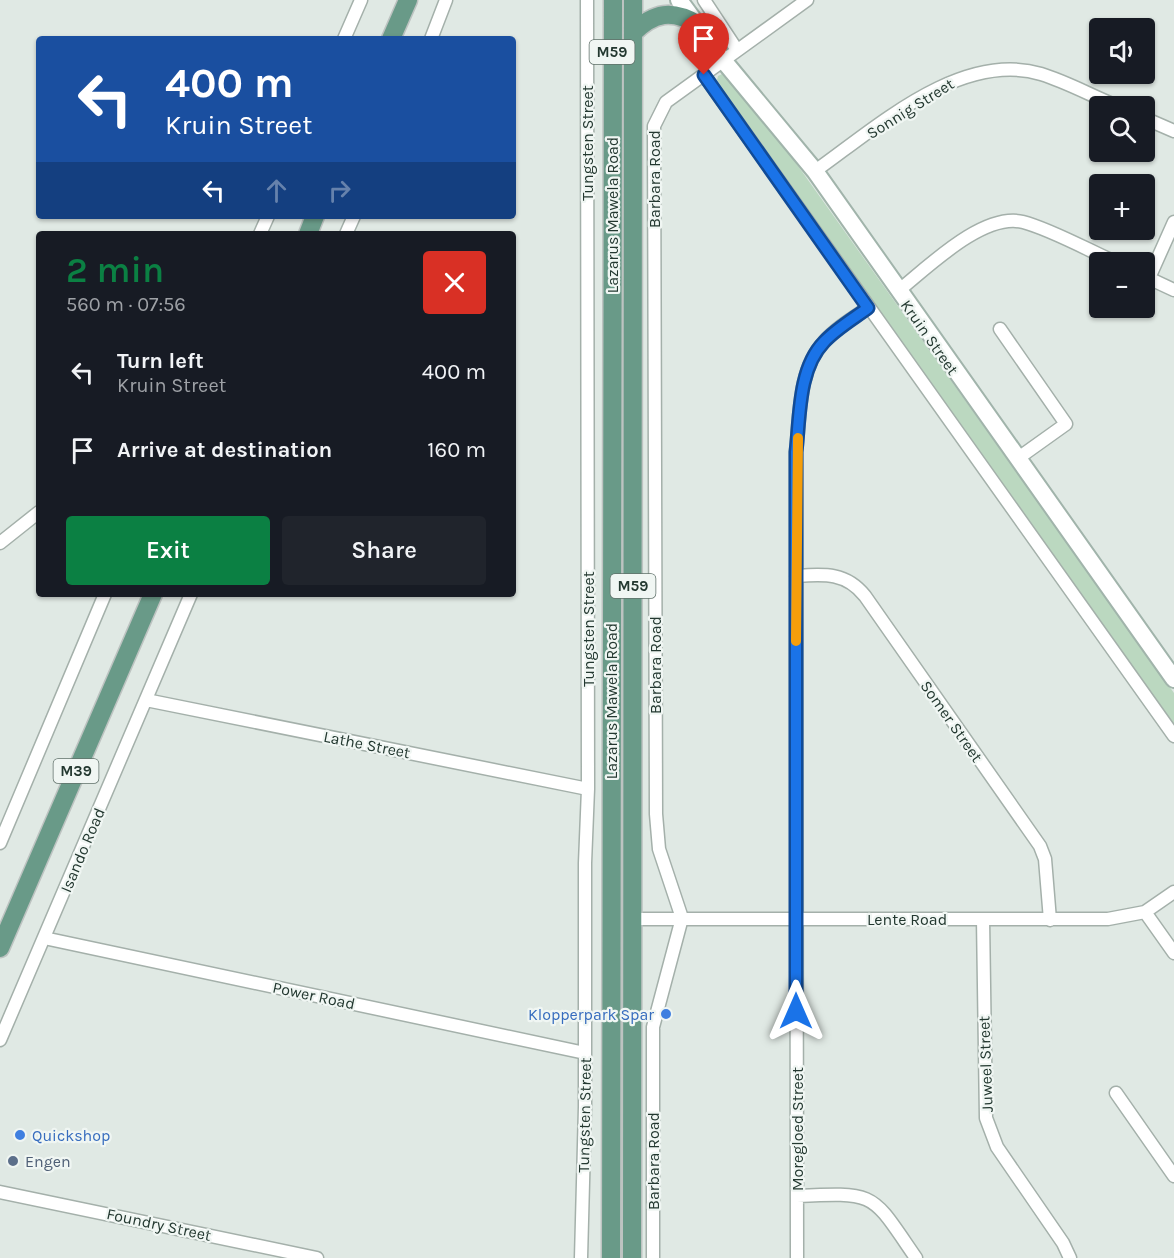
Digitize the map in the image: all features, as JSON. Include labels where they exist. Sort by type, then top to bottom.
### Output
[{"type":"main road","points":[[392,36],[408,0]]},
{"type":"main road","name":"Lazarus Mawela Road","points":[[611,1258],[613,0]]},
{"type":"main road","name":"Lazarus Mawela Road","points":[[632,1258],[633,0]]},
{"type":"main road","name":"Kruin Street","points":[[679,0],[699,24],[723,60],[815,171],[897,291],[1174,679]]},
{"type":"main road","points":[[633,33],[646,21],[665,13],[680,15],[699,24]]},
{"type":"main road","name":"M39","points":[[0,948],[152,597]]},
{"type":"main road","points":[[611,989],[620,942],[633,919]]},
{"type":"street","points":[[345,36],[361,0]]},
{"type":"street","points":[[431,36],[447,0]]},
{"type":"street","name":"Tungsten Street","points":[[581,1258],[585,1053],[585,863],[588,789],[587,0]]},
{"type":"street","points":[[704,0],[737,50]]},
{"type":"street","name":"Barbara Road","points":[[653,1258],[653,1027],[682,918],[659,849],[656,814],[654,126],[666,102],[807,0]]},
{"type":"street","name":"Sonnig Street","points":[[815,171],[937,88],[972,74],[1003,70],[1042,74],[1094,96]]},
{"type":"street","name":"Kruin Street","points":[[704,75],[1174,736]]},
{"type":"street","points":[[1155,123],[1174,131]]},
{"type":"street","points":[[897,291],[972,235],[1007,221],[1025,222],[1092,252]]},
{"type":"street","points":[[1155,261],[1174,222]]},
{"type":"street","points":[[1155,281],[1174,290]]},
{"type":"street","name":"Moregloed Street","points":[[797,1258],[796,452],[810,362],[824,342],[868,308]]},
{"type":"street","points":[[1000,329],[1066,424],[1017,459]]},
{"type":"street","points":[[0,543],[36,514]]},
{"type":"street","name":"Somer Street","points":[[796,576],[836,575],[854,583],[865,596],[1040,846],[1046,860],[1050,920]]},
{"type":"street","points":[[0,843],[5,818],[104,597]]},
{"type":"street","name":"Isando Road","points":[[0,1040],[190,597]]},
{"type":"street","name":"Lathe Street","points":[[146,700],[588,789]]},
{"type":"street","name":"Lente Road","points":[[633,919],[1050,920],[1121,918],[1145,912],[1174,892]]},
{"type":"street","points":[[1145,912],[1174,953]]},
{"type":"street","name":"Juweel Street","points":[[983,919],[986,1118],[997,1147],[1063,1243],[1070,1258]]},
{"type":"street","name":"Power Road","points":[[44,939],[585,1053]]},
{"type":"street","points":[[1116,1093],[1174,1176]]},
{"type":"street","name":"Foundry Street","points":[[0,1192],[317,1258]]},
{"type":"street","points":[[797,1196],[850,1193],[867,1197],[884,1212],[916,1258]]},
{"type":"green space","points":[[724,73],[758,110],[1174,693],[1174,726],[725,93],[717,80],[718,76]]},
{"type":"slow traffic","points":[[796,641],[796,452],[798,438]]},
{"type":"place","name":"Klopperpark Spar","points":[[666,1014]]},
{"type":"place","name":"Quickshop","points":[[20,1135]]},
{"type":"place","name":"Engen","points":[[13,1161]]},
{"type":"route","points":[[704,75],[868,308],[830,336],[817,350],[810,362],[800,410],[796,452],[796,1011]]}]
